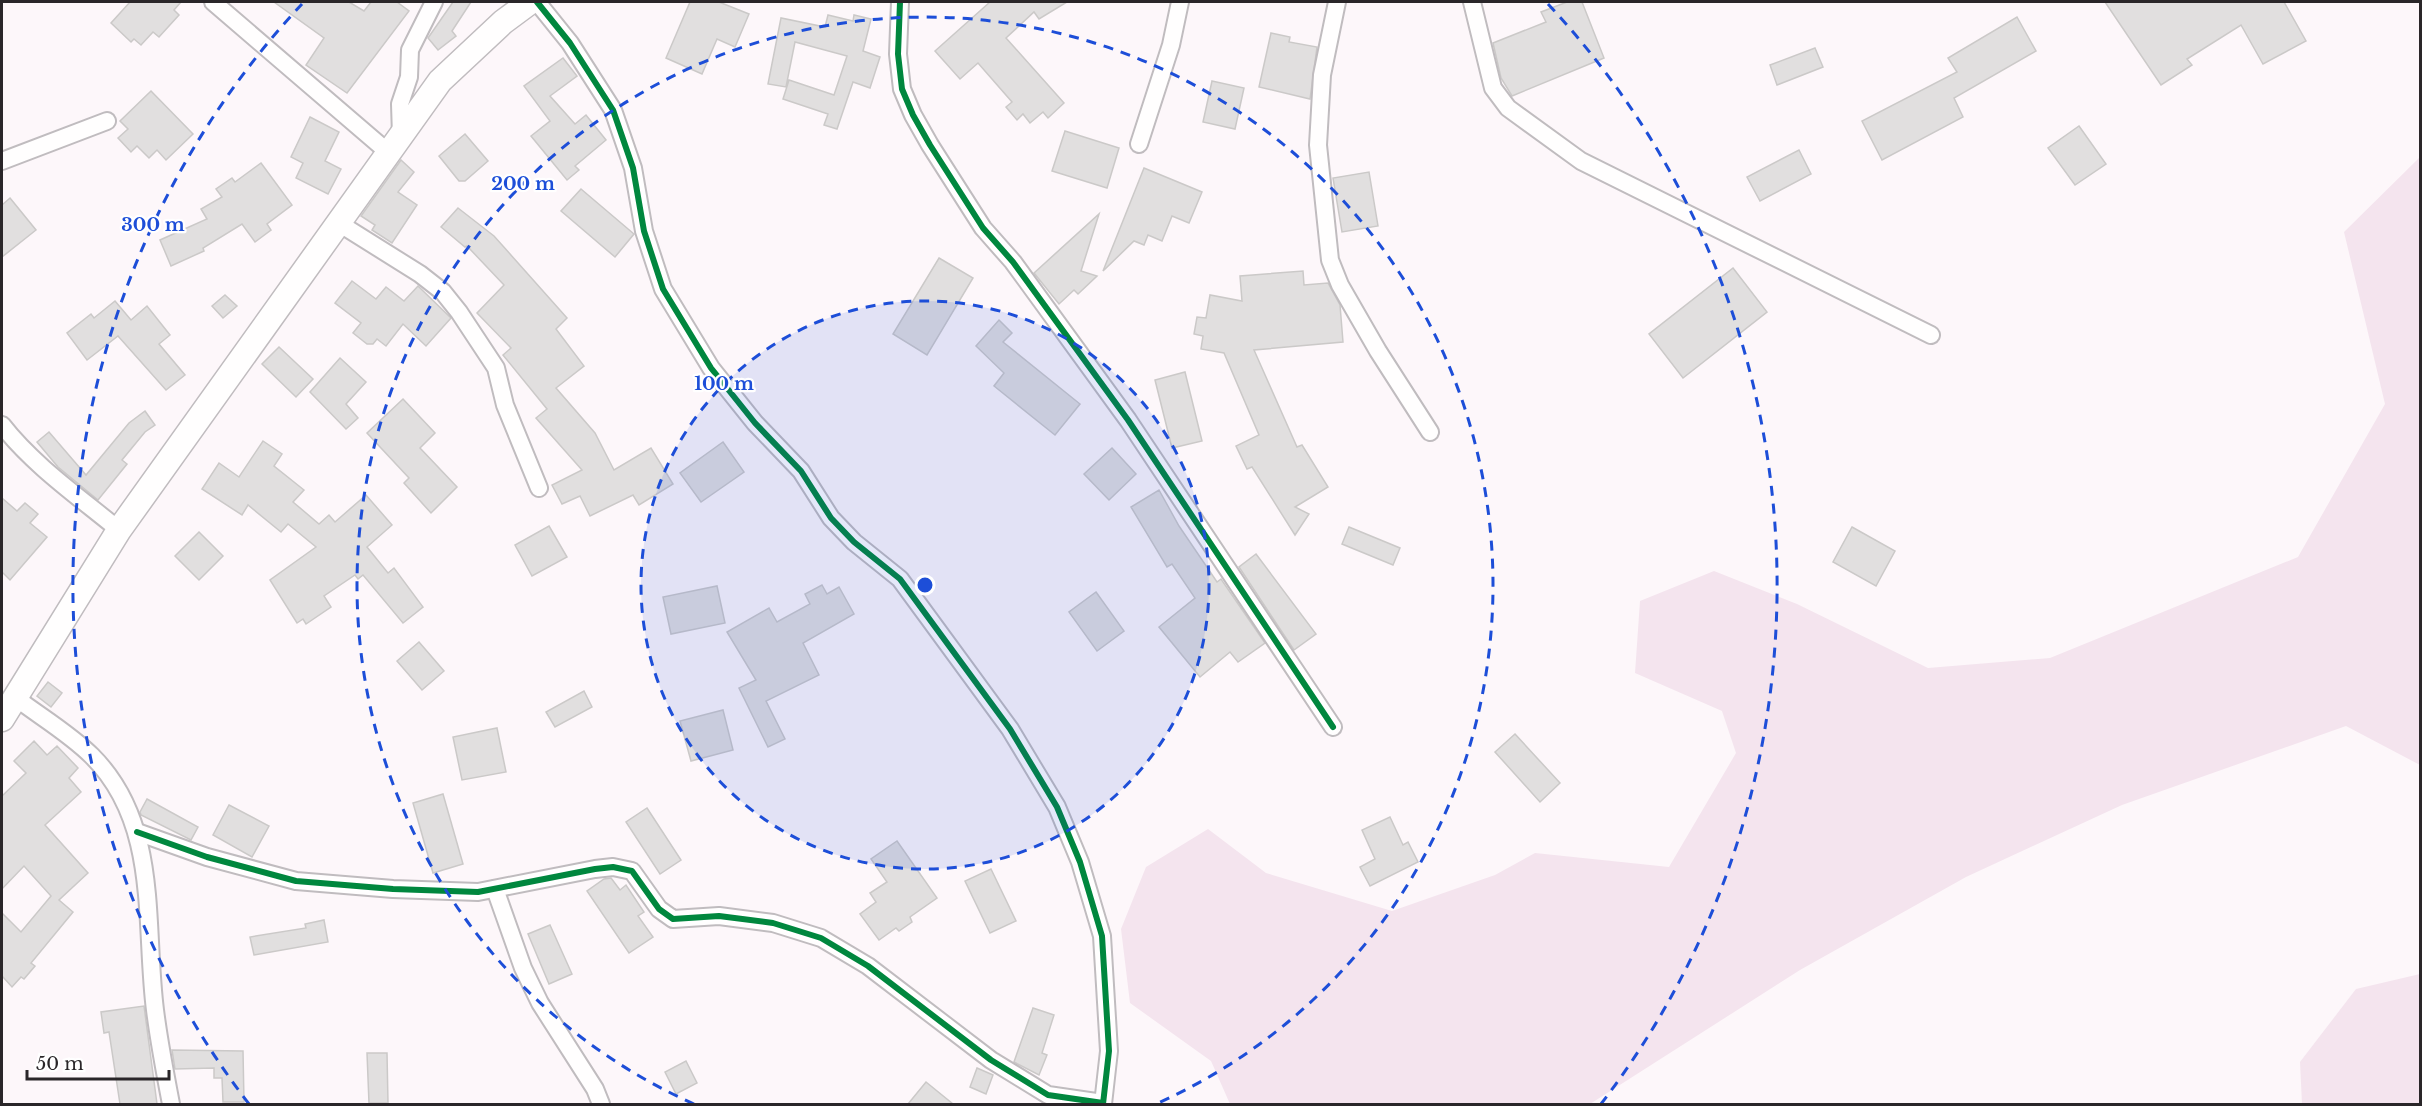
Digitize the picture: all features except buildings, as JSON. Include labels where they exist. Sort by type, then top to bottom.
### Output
[{"type":"main road","points":[[2,719],[119,530],[229,380],[337,222],[440,81],[503,22],[530,2]]},
{"type":"street","points":[[213,2],[395,144]]},
{"type":"street","points":[[395,144],[400,104],[409,77],[410,50],[434,2]]},
{"type":"street","points":[[137,832],[207,857],[296,881],[393,889],[478,892],[613,867],[632,871],[659,909],[672,919],[719,916],[773,923],[821,938],[868,966],[991,1060],[1048,1095],[1103,1104],[1109,1051],[1102,936],[1080,862],[1057,807],[1010,729],[900,579],[854,542],[831,518],[801,471],[756,423],[711,368],[663,289],[644,231],[633,168],[613,110],[570,43],[537,2]]},
{"type":"street","points":[[900,2],[898,54],[902,89],[930,145],[983,228],[1012,262],[1128,420],[1333,727]]},
{"type":"street","points":[[1139,144],[1171,45],[1180,2]]},
{"type":"street","points":[[1337,2],[1322,75],[1318,145],[1330,260],[1341,285],[1378,351],[1430,432]]},
{"type":"street","points":[[1473,2],[1494,88],[1508,108],[1581,161],[1931,335]]},
{"type":"street","points":[[2,161],[107,121]]},
{"type":"street","points":[[337,222],[420,274],[443,292],[459,312],[496,368],[505,405],[539,488]]},
{"type":"street","points":[[2,425],[45,468],[119,530]]},
{"type":"street","points":[[16,698],[93,756],[126,802],[137,832],[145,868],[155,1010],[171,1104]]},
{"type":"street","points":[[495,888],[523,968],[540,1003],[595,1089],[601,1104]]},
{"type":"shaded area","points":[[2420,157],[2420,765],[2346,726],[2122,805],[1966,877],[1800,970],[1590,1104],[1230,1104],[1211,1061],[1130,1003],[1121,929],[1146,867],[1208,829],[1266,873],[1392,911],[1495,875],[1535,853],[1669,867],[1736,753],[1722,711],[1635,673],[1640,601],[1714,571],[1797,604],[1928,668],[2050,658],[2298,557],[2385,404],[2344,232]]},
{"type":"shaded area","points":[[2420,974],[2420,1104],[2302,1104],[2300,1062],[2356,989]]},
{"type":"cycle path","points":[[537,2],[570,43],[613,110],[633,168],[644,231],[663,289],[711,368],[755,423],[801,471],[831,518],[854,542],[900,579],[1010,729],[1057,807],[1080,862],[1102,936],[1109,1051],[1103,1104]]},
{"type":"cycle path","points":[[900,2],[898,54],[902,89],[930,145],[983,228],[1013,262],[1128,420],[1333,727]]},
{"type":"cycle path","points":[[137,832],[207,857],[296,881],[393,889],[478,892],[595,869],[613,867],[632,871],[659,909],[673,919],[719,916],[773,923],[821,938],[868,966],[991,1060],[1048,1095],[1103,1103]]}]
